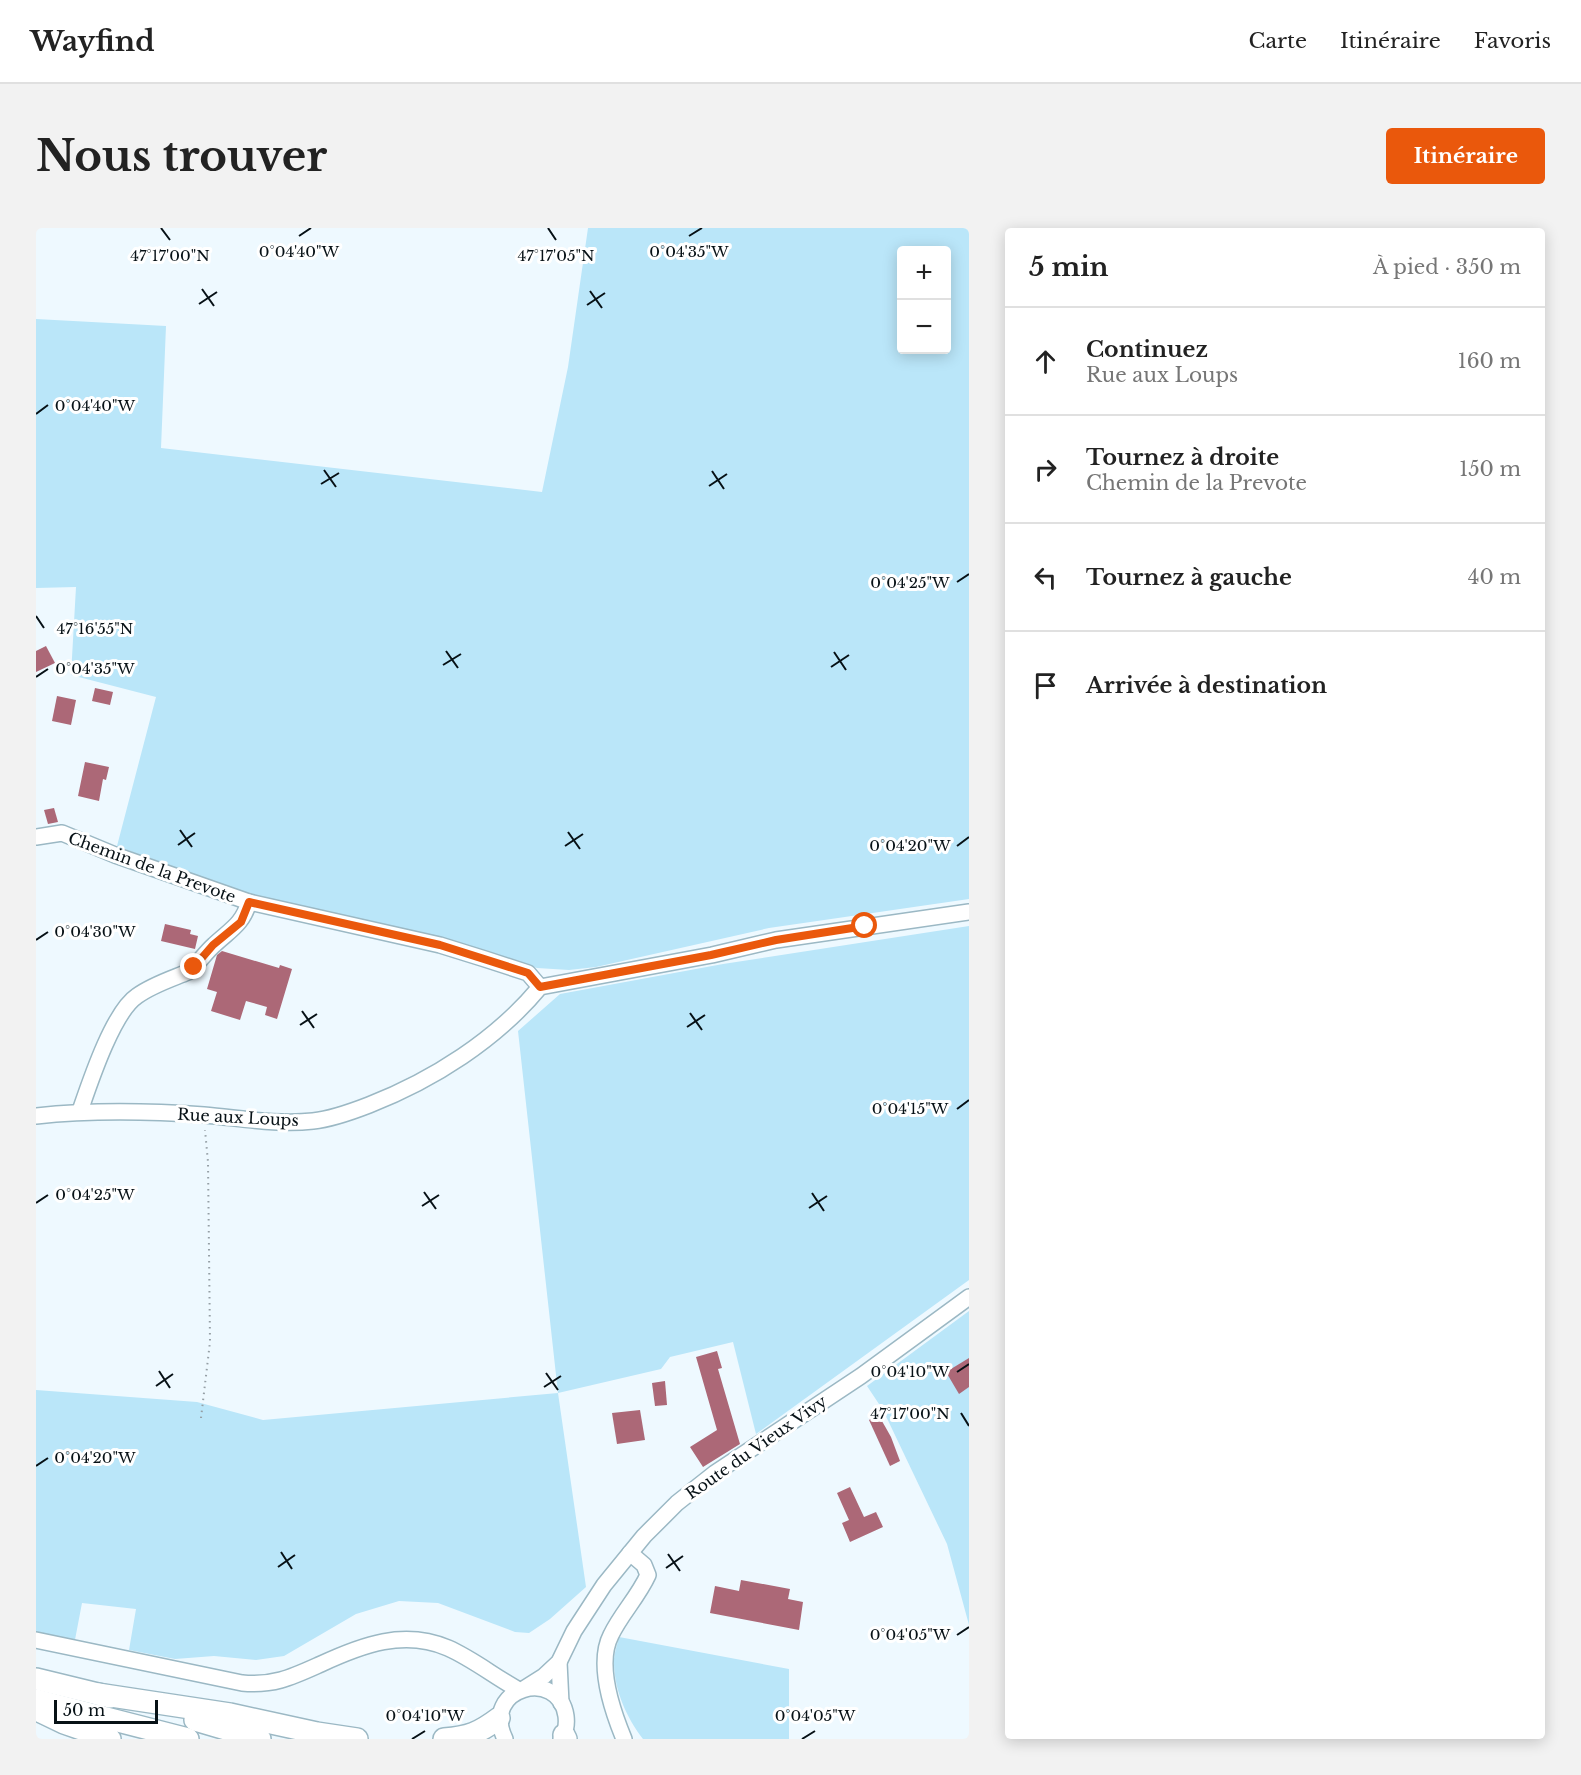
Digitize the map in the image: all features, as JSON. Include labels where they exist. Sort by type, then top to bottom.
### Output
[{"type":"highway","points":[[36,1679],[261,1739]]},
{"type":"highway","points":[[98,1694],[230,1714],[317,1733],[357,1739]]},
{"type":"highway","points":[[36,1700],[188,1739]]},
{"type":"highway","points":[[36,1710],[64,1723],[110,1739]]},
{"type":"highway","points":[[444,1739],[471,1736],[481,1731],[502,1711]]},
{"type":"street","name":"Chemin de la Prevote","points":[[36,837],[62,833],[144,866],[249,902],[440,945],[528,973],[540,987]]},
{"type":"street","points":[[80,1111],[110,1035],[126,1006],[136,996],[194,967],[213,945],[241,922],[249,902]]},
{"type":"street","points":[[540,987],[711,955],[776,940],[969,912]]},
{"type":"street","name":"Rue aux Loups","points":[[36,1116],[80,1111],[116,1111],[293,1122],[332,1118],[393,1096],[451,1064],[525,1006],[540,987]]},
{"type":"street","name":"Route du Vieux Vivy","points":[[502,1711],[510,1696],[544,1676],[559,1662],[586,1612],[604,1585],[660,1520],[695,1487],[861,1376],[969,1297]]},
{"type":"street","points":[[624,1739],[604,1668],[610,1636],[648,1575],[644,1565],[630,1553]]},
{"type":"street","points":[[36,1641],[259,1685],[276,1683],[346,1652],[384,1640],[410,1639],[447,1648],[522,1689],[535,1688],[554,1695],[561,1702],[566,1713],[567,1724],[564,1738]]},
{"type":"street","points":[[559,1662],[561,1702]]},
{"type":"street","points":[[486,1671],[502,1711],[501,1730],[505,1739]]},
{"type":"path","points":[[201,1418],[210,1342],[208,1162],[204,1115]]},
{"type":"shaded area","points":[[588,228],[969,228],[969,899],[769,928],[596,967],[569,970],[537,968],[440,938],[236,892],[117,846],[156,697],[71,675],[76,587],[36,588],[36,319],[166,326],[161,448],[542,492],[568,367]]},
{"type":"shaded area","points":[[969,926],[969,1280],[756,1434],[733,1342],[670,1357],[661,1369],[558,1393],[518,1031],[560,994],[723,964]]},
{"type":"shaded area","points":[[969,1311],[969,1625],[947,1544],[883,1410],[867,1386]]},
{"type":"shaded area","points":[[36,1390],[197,1402],[263,1420],[558,1393],[586,1587],[550,1619],[529,1633],[515,1632],[438,1603],[399,1601],[356,1614],[284,1656],[256,1660],[214,1656],[175,1659],[129,1650],[136,1609],[82,1603],[74,1645],[36,1634]]},
{"type":"shaded area","points":[[619,1637],[789,1669],[789,1739],[643,1739],[619,1695],[614,1662]]},
{"type":"building","points":[[46,646],[55,663],[36,672],[36,651]]},
{"type":"building","points":[[95,688],[113,692],[110,705],[92,701]]},
{"type":"building","points":[[57,696],[76,700],[71,725],[52,721]]},
{"type":"building","points":[[85,762],[109,767],[106,780],[103,779],[99,801],[78,796]]},
{"type":"building","points":[[54,808],[58,822],[48,824],[44,810]]},
{"type":"building","points":[[165,924],[191,930],[190,934],[198,936],[195,949],[161,941]]},
{"type":"building","points":[[222,951],[279,968],[280,965],[292,969],[277,1019],[265,1015],[267,1007],[246,1001],[240,1020],[211,1011],[217,992],[207,989],[217,955]]},
{"type":"building","points":[[717,1351],[722,1368],[718,1369],[740,1444],[703,1467],[690,1447],[717,1430],[696,1357]]},
{"type":"building","points":[[969,1358],[969,1387],[959,1394],[946,1372]]},
{"type":"building","points":[[665,1381],[667,1405],[655,1406],[652,1383]]},
{"type":"building","points":[[640,1410],[645,1440],[617,1444],[612,1413]]},
{"type":"building","points":[[878,1414],[891,1437],[900,1461],[890,1466],[869,1420]]},
{"type":"building","points":[[850,1487],[864,1517],[876,1512],[883,1527],[850,1542],[842,1523],[849,1520],[837,1493]]},
{"type":"building","points":[[741,1580],[790,1589],[788,1599],[803,1602],[799,1630],[710,1613],[715,1586],[739,1591]]},
{"type":"route","points":[[194,967],[213,945],[241,922],[249,902],[440,945],[528,973],[540,987],[711,955],[776,940],[865,926]]}]
